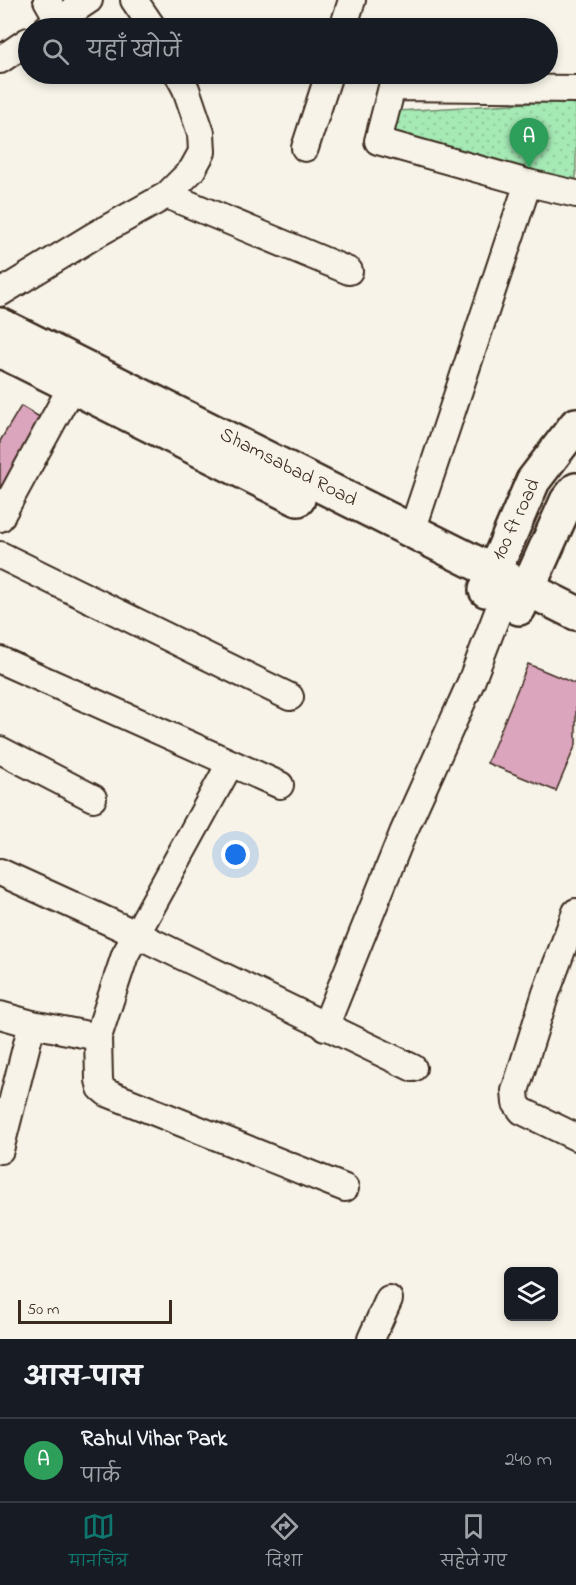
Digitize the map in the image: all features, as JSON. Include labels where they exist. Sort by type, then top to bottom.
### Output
[{"type":"main road","name":"Shamsabad Road","points":[[0,324],[412,531],[576,637]]},
{"type":"main road","name":"Shamsabad Road","points":[[0,350],[394,547],[506,592],[576,614]]},
{"type":"main road","name":"100 ft road","points":[[506,592],[533,481],[576,425]]},
{"type":"main road","name":"100 ft road","points":[[506,592],[573,499]]},
{"type":"street","points":[[51,16],[89,0]]},
{"type":"street","points":[[134,0],[146,18]]},
{"type":"street","points":[[346,18],[352,0]]},
{"type":"street","points":[[0,60],[18,48]]},
{"type":"street","points":[[0,293],[94,235],[167,195],[192,170],[202,152],[201,134],[183,84]]},
{"type":"street","points":[[304,148],[326,84]]},
{"type":"street","points":[[576,89],[393,87],[378,141],[576,194]]},
{"type":"street","points":[[412,531],[528,183]]},
{"type":"street","points":[[167,195],[349,270]]},
{"type":"street","points":[[0,518],[72,386]]},
{"type":"street","points":[[0,555],[290,697]]},
{"type":"street","points":[[325,1027],[402,833],[471,682],[506,592]]},
{"type":"street","points":[[0,660],[280,785]]},
{"type":"street","points":[[0,750],[93,798]]},
{"type":"street","points":[[230,764],[125,955],[98,1037],[101,1088],[107,1094],[345,1188]]},
{"type":"street","points":[[0,872],[136,934],[413,1068]]},
{"type":"street","points":[[576,912],[569,951],[518,1080],[515,1097],[522,1111],[576,1137]]},
{"type":"street","points":[[0,1015],[98,1037]]},
{"type":"street","points":[[0,1150],[32,1024]]},
{"type":"street","points":[[371,1339],[389,1299]]},
{"type":"green space","points":[[576,100],[576,193],[389,144],[398,111]]},
{"type":"building","points":[[21,406],[43,419],[0,491],[0,441]]},
{"type":"building","points":[[528,664],[576,684],[576,744],[556,791],[487,763]]},
{"type":"place","name":"Rahul Vihar Park","points":[[529,168]]}]
